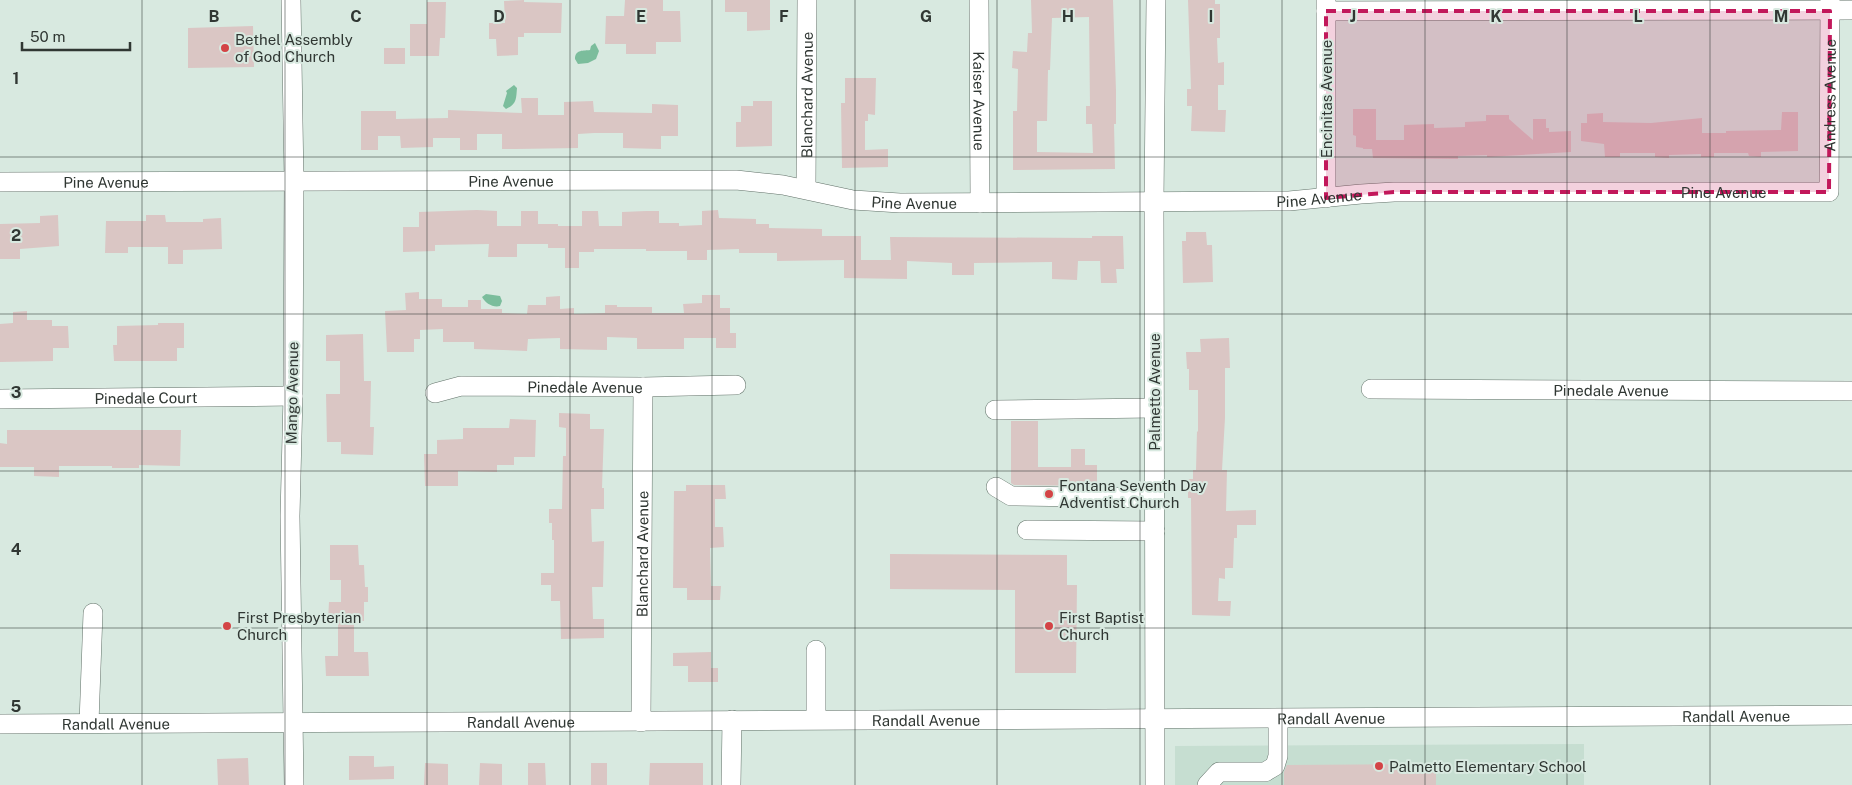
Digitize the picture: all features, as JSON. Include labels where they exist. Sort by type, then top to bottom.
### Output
[{"type":"street","name":"Mango Avenue","points":[[291,0],[294,180],[293,396],[290,516],[294,785]]},
{"type":"street","name":"Blanchard Avenue","points":[[806,189],[807,0]]},
{"type":"street","name":"Kaiser Avenue","points":[[979,0],[980,203]]},
{"type":"street","name":"Palmetto Avenue","points":[[1155,785],[1154,201],[1156,0]]},
{"type":"street","points":[[1326,6],[1830,5],[1852,10]]},
{"type":"street","name":"Andress Avenue","points":[[1830,5],[1830,192]]},
{"type":"street","name":"Encinitas Avenue","points":[[1326,6],[1326,198]]},
{"type":"street","name":"Pine Avenue","points":[[0,182],[754,180],[877,203],[1289,201],[1394,192],[1830,192]]},
{"type":"street","name":"Pinedale Avenue","points":[[435,393],[461,386],[736,386]]},
{"type":"street","name":"Blanchard Avenue","points":[[641,722],[643,387]]},
{"type":"street","name":"Pinedale Avenue","points":[[1371,389],[1852,391]]},
{"type":"street","name":"Pinedale Court","points":[[0,399],[293,396]]},
{"type":"street","points":[[996,410],[1154,408]]},
{"type":"street","points":[[996,488],[1012,496],[1154,498]]},
{"type":"street","points":[[1027,530],[1154,531]]},
{"type":"street","points":[[90,724],[93,613]]},
{"type":"street","points":[[816,650],[816,719]]},
{"type":"street","name":"Randall Avenue","points":[[0,724],[641,722],[816,719],[1155,720],[1852,715]]},
{"type":"street","points":[[1207,785],[1219,772],[1265,772],[1275,766],[1278,756],[1278,719]]},
{"type":"street","points":[[732,720],[732,785]]},
{"type":"highlighted area","points":[[1326,11],[1830,11],[1829,192],[1394,192],[1326,198]]},
{"type":"shaded area","points":[[595,43],[599,51],[596,59],[588,63],[578,64],[575,59],[576,54],[580,51],[590,50],[591,46]]},
{"type":"shaded area","points":[[514,85],[517,88],[515,101],[506,109],[503,106],[506,91]]},
{"type":"shaded area","points":[[486,294],[500,296],[502,301],[500,306],[492,306],[487,303],[482,297]]},
{"type":"shaded area","name":"Palmetto Elementary School","points":[[1584,744],[1584,785],[1175,785],[1175,746]]},
{"type":"building","points":[[524,0],[524,2],[562,3],[561,33],[524,33],[524,37],[518,37],[518,55],[497,56],[496,39],[489,39],[489,23],[505,23],[504,1]]},
{"type":"building","points":[[625,0],[663,0],[663,11],[680,11],[681,42],[656,42],[656,54],[626,54],[626,44],[605,44],[606,16],[624,16]]},
{"type":"building","points":[[725,0],[770,0],[770,30],[747,31],[747,12],[725,12]]},
{"type":"building","points":[[1031,0],[1113,0],[1116,91],[1116,124],[1114,124],[1115,169],[1013,170],[1013,111],[1017,111],[1018,69],[1012,68],[1013,51],[1027,52],[1028,33],[1032,33]],"holes":[[[1089,17],[1090,106],[1086,106],[1086,124],[1092,124],[1093,153],[1037,152],[1037,121],[1047,121],[1052,18]]]},
{"type":"building","points":[[1188,0],[1215,0],[1215,4],[1220,4],[1220,38],[1217,38],[1218,63],[1224,62],[1224,85],[1218,85],[1218,110],[1226,110],[1225,132],[1191,131],[1192,106],[1187,106],[1187,89],[1191,89]]},
{"type":"building","points":[[427,2],[446,2],[445,38],[440,38],[439,56],[410,56],[410,24],[427,24]]},
{"type":"building","points":[[253,26],[254,67],[188,68],[188,28]]},
{"type":"building","points":[[384,48],[405,48],[405,64],[384,64]]},
{"type":"building","points":[[845,78],[876,78],[875,115],[868,114],[868,121],[865,121],[865,150],[888,149],[888,167],[842,168],[841,103],[845,103]]},
{"type":"building","points":[[521,98],[538,98],[538,115],[564,115],[564,102],[593,101],[594,112],[652,113],[652,104],[678,105],[678,136],[661,136],[661,149],[623,148],[623,133],[594,133],[578,134],[578,148],[502,149],[502,134],[477,134],[477,150],[460,150],[460,138],[433,138],[433,147],[401,148],[400,136],[378,136],[378,150],[361,150],[361,111],[396,111],[396,119],[448,118],[448,110],[522,113]]},
{"type":"building","points":[[753,101],[772,101],[772,146],[736,147],[736,122],[741,122],[741,106],[753,106]]},
{"type":"building","points":[[1353,109],[1376,109],[1376,140],[1404,140],[1404,125],[1434,124],[1434,128],[1465,127],[1465,122],[1486,121],[1486,115],[1509,115],[1509,119],[1533,140],[1533,119],[1546,119],[1546,128],[1549,128],[1549,132],[1571,131],[1571,152],[1487,157],[1487,155],[1458,156],[1458,159],[1373,158],[1372,149],[1356,147],[1356,136],[1353,135]]},
{"type":"building","points":[[1782,112],[1798,112],[1798,151],[1761,152],[1761,157],[1749,156],[1748,153],[1714,153],[1714,157],[1701,157],[1701,154],[1669,155],[1669,158],[1655,157],[1655,153],[1620,153],[1620,157],[1605,157],[1604,144],[1581,141],[1581,123],[1587,123],[1587,114],[1603,113],[1603,122],[1651,123],[1702,118],[1702,133],[1726,133],[1726,131],[1781,130]]},
{"type":"building","points":[[718,210],[719,218],[756,219],[756,224],[769,224],[769,228],[822,229],[822,236],[861,236],[861,260],[891,260],[890,237],[1092,238],[1092,236],[1123,236],[1124,269],[1116,269],[1117,283],[1101,283],[1100,261],[1078,261],[1077,280],[1052,279],[1052,262],[974,263],[974,275],[952,275],[952,263],[907,261],[907,279],[844,278],[844,260],[777,261],[777,253],[739,253],[739,249],[707,250],[707,260],[687,260],[687,251],[594,249],[594,252],[579,252],[579,268],[565,268],[565,248],[548,248],[548,244],[517,244],[517,257],[488,257],[489,244],[435,245],[435,251],[403,252],[403,227],[419,227],[419,212],[497,211],[497,226],[521,226],[521,211],[538,211],[538,224],[582,226],[582,211],[598,211],[599,226],[622,226],[622,212],[659,211],[659,223],[679,223],[679,226],[702,225],[702,211]]},
{"type":"building","points":[[58,215],[59,246],[20,249],[20,259],[0,259],[0,224],[40,223],[40,216]]},
{"type":"building","points":[[146,215],[165,215],[166,222],[203,222],[203,219],[221,218],[222,249],[183,250],[183,264],[168,264],[168,247],[128,247],[128,253],[105,253],[106,221],[146,221]]},
{"type":"building","points":[[1186,232],[1206,232],[1207,245],[1212,245],[1213,282],[1183,283],[1182,241],[1186,241]]},
{"type":"building","points":[[419,292],[419,299],[442,299],[442,307],[468,307],[468,300],[481,300],[481,309],[502,309],[502,313],[527,314],[528,305],[546,305],[546,297],[560,296],[560,309],[574,308],[574,314],[605,313],[605,305],[652,307],[652,313],[684,313],[683,304],[702,303],[702,295],[720,295],[720,308],[730,308],[730,333],[736,333],[736,348],[716,348],[716,338],[684,338],[684,349],[637,349],[637,338],[607,337],[607,350],[560,349],[560,338],[528,339],[527,351],[474,349],[474,342],[443,342],[443,329],[420,330],[420,339],[414,339],[414,352],[387,352],[385,311],[406,310],[405,293]]},
{"type":"building","points":[[27,311],[27,320],[52,320],[52,326],[68,326],[69,348],[53,348],[53,361],[0,362],[0,324],[13,323],[13,312]]},
{"type":"building","points":[[158,323],[184,323],[184,348],[177,348],[177,361],[114,361],[113,345],[117,345],[117,326],[158,325]]},
{"type":"building","points":[[363,334],[364,381],[371,381],[370,427],[374,427],[373,455],[341,454],[341,442],[327,442],[326,394],[340,394],[340,361],[326,361],[326,335]]},
{"type":"building","points":[[1229,338],[1230,368],[1225,368],[1222,470],[1227,470],[1226,511],[1256,510],[1256,525],[1237,525],[1237,538],[1234,538],[1233,568],[1225,568],[1225,579],[1219,578],[1218,601],[1231,601],[1230,616],[1192,615],[1191,498],[1188,498],[1188,479],[1193,479],[1193,470],[1196,470],[1198,390],[1189,390],[1189,369],[1187,369],[1186,352],[1201,352],[1200,339]]},
{"type":"building","points":[[559,413],[590,414],[590,429],[604,429],[602,488],[604,488],[604,509],[591,509],[592,542],[604,541],[603,587],[592,587],[593,619],[604,619],[604,638],[561,639],[560,601],[551,601],[551,585],[541,585],[541,573],[554,573],[554,540],[552,540],[552,523],[549,523],[549,509],[562,509],[563,456],[566,456],[566,428],[559,427]]},
{"type":"building","points":[[510,419],[536,420],[535,457],[514,457],[514,465],[497,465],[497,472],[458,471],[458,486],[425,486],[424,454],[437,454],[437,440],[463,439],[463,428],[509,428]]},
{"type":"building","points":[[1011,421],[1038,421],[1038,467],[1071,467],[1071,449],[1085,449],[1085,465],[1097,465],[1097,486],[1014,485],[1011,483]]},
{"type":"building","points":[[7,430],[181,430],[180,466],[139,465],[139,468],[112,468],[112,466],[59,466],[59,477],[34,476],[34,467],[0,467],[0,443],[7,444]]},
{"type":"building","points":[[686,485],[725,485],[726,499],[715,499],[715,527],[723,527],[724,547],[710,548],[711,586],[721,586],[720,600],[687,600],[687,588],[673,588],[674,491],[686,491]]},
{"type":"building","points":[[330,545],[358,545],[359,565],[364,565],[365,587],[368,587],[368,602],[364,602],[364,621],[354,621],[354,652],[368,652],[369,676],[326,676],[325,656],[338,656],[338,620],[328,620],[329,602],[341,602],[341,580],[330,580]]},
{"type":"building","points":[[890,554],[1067,555],[1067,585],[1077,585],[1076,673],[1015,673],[1015,590],[890,589]]},
{"type":"building","points":[[711,652],[711,668],[718,668],[718,682],[688,682],[688,666],[673,666],[673,653]]},
{"type":"building","points":[[349,756],[374,756],[374,767],[394,766],[394,779],[349,780]]},
{"type":"building","points":[[248,758],[249,785],[218,785],[217,759]]},
{"type":"building","points":[[425,763],[448,764],[448,785],[424,785]]},
{"type":"building","points":[[480,763],[502,764],[502,785],[479,785]]},
{"type":"building","points":[[528,763],[545,763],[546,785],[528,785]]},
{"type":"building","points":[[591,763],[607,763],[607,785],[591,785]]},
{"type":"building","points":[[650,763],[703,763],[703,785],[649,785]]},
{"type":"building","points":[[1436,764],[1436,785],[1284,785],[1284,772],[1287,765]]},
{"type":"place","name":"Bethel Assembly of God Church","points":[[225,48]]},
{"type":"place","name":"Fontana Seventh Day Adventist Church","points":[[1049,494]]},
{"type":"place","name":"First Presbyterian Church","points":[[227,626]]},
{"type":"place","name":"First Baptist Church","points":[[1049,626]]},
{"type":"place","name":"Palmetto Elementary School","points":[[1379,766]]}]
